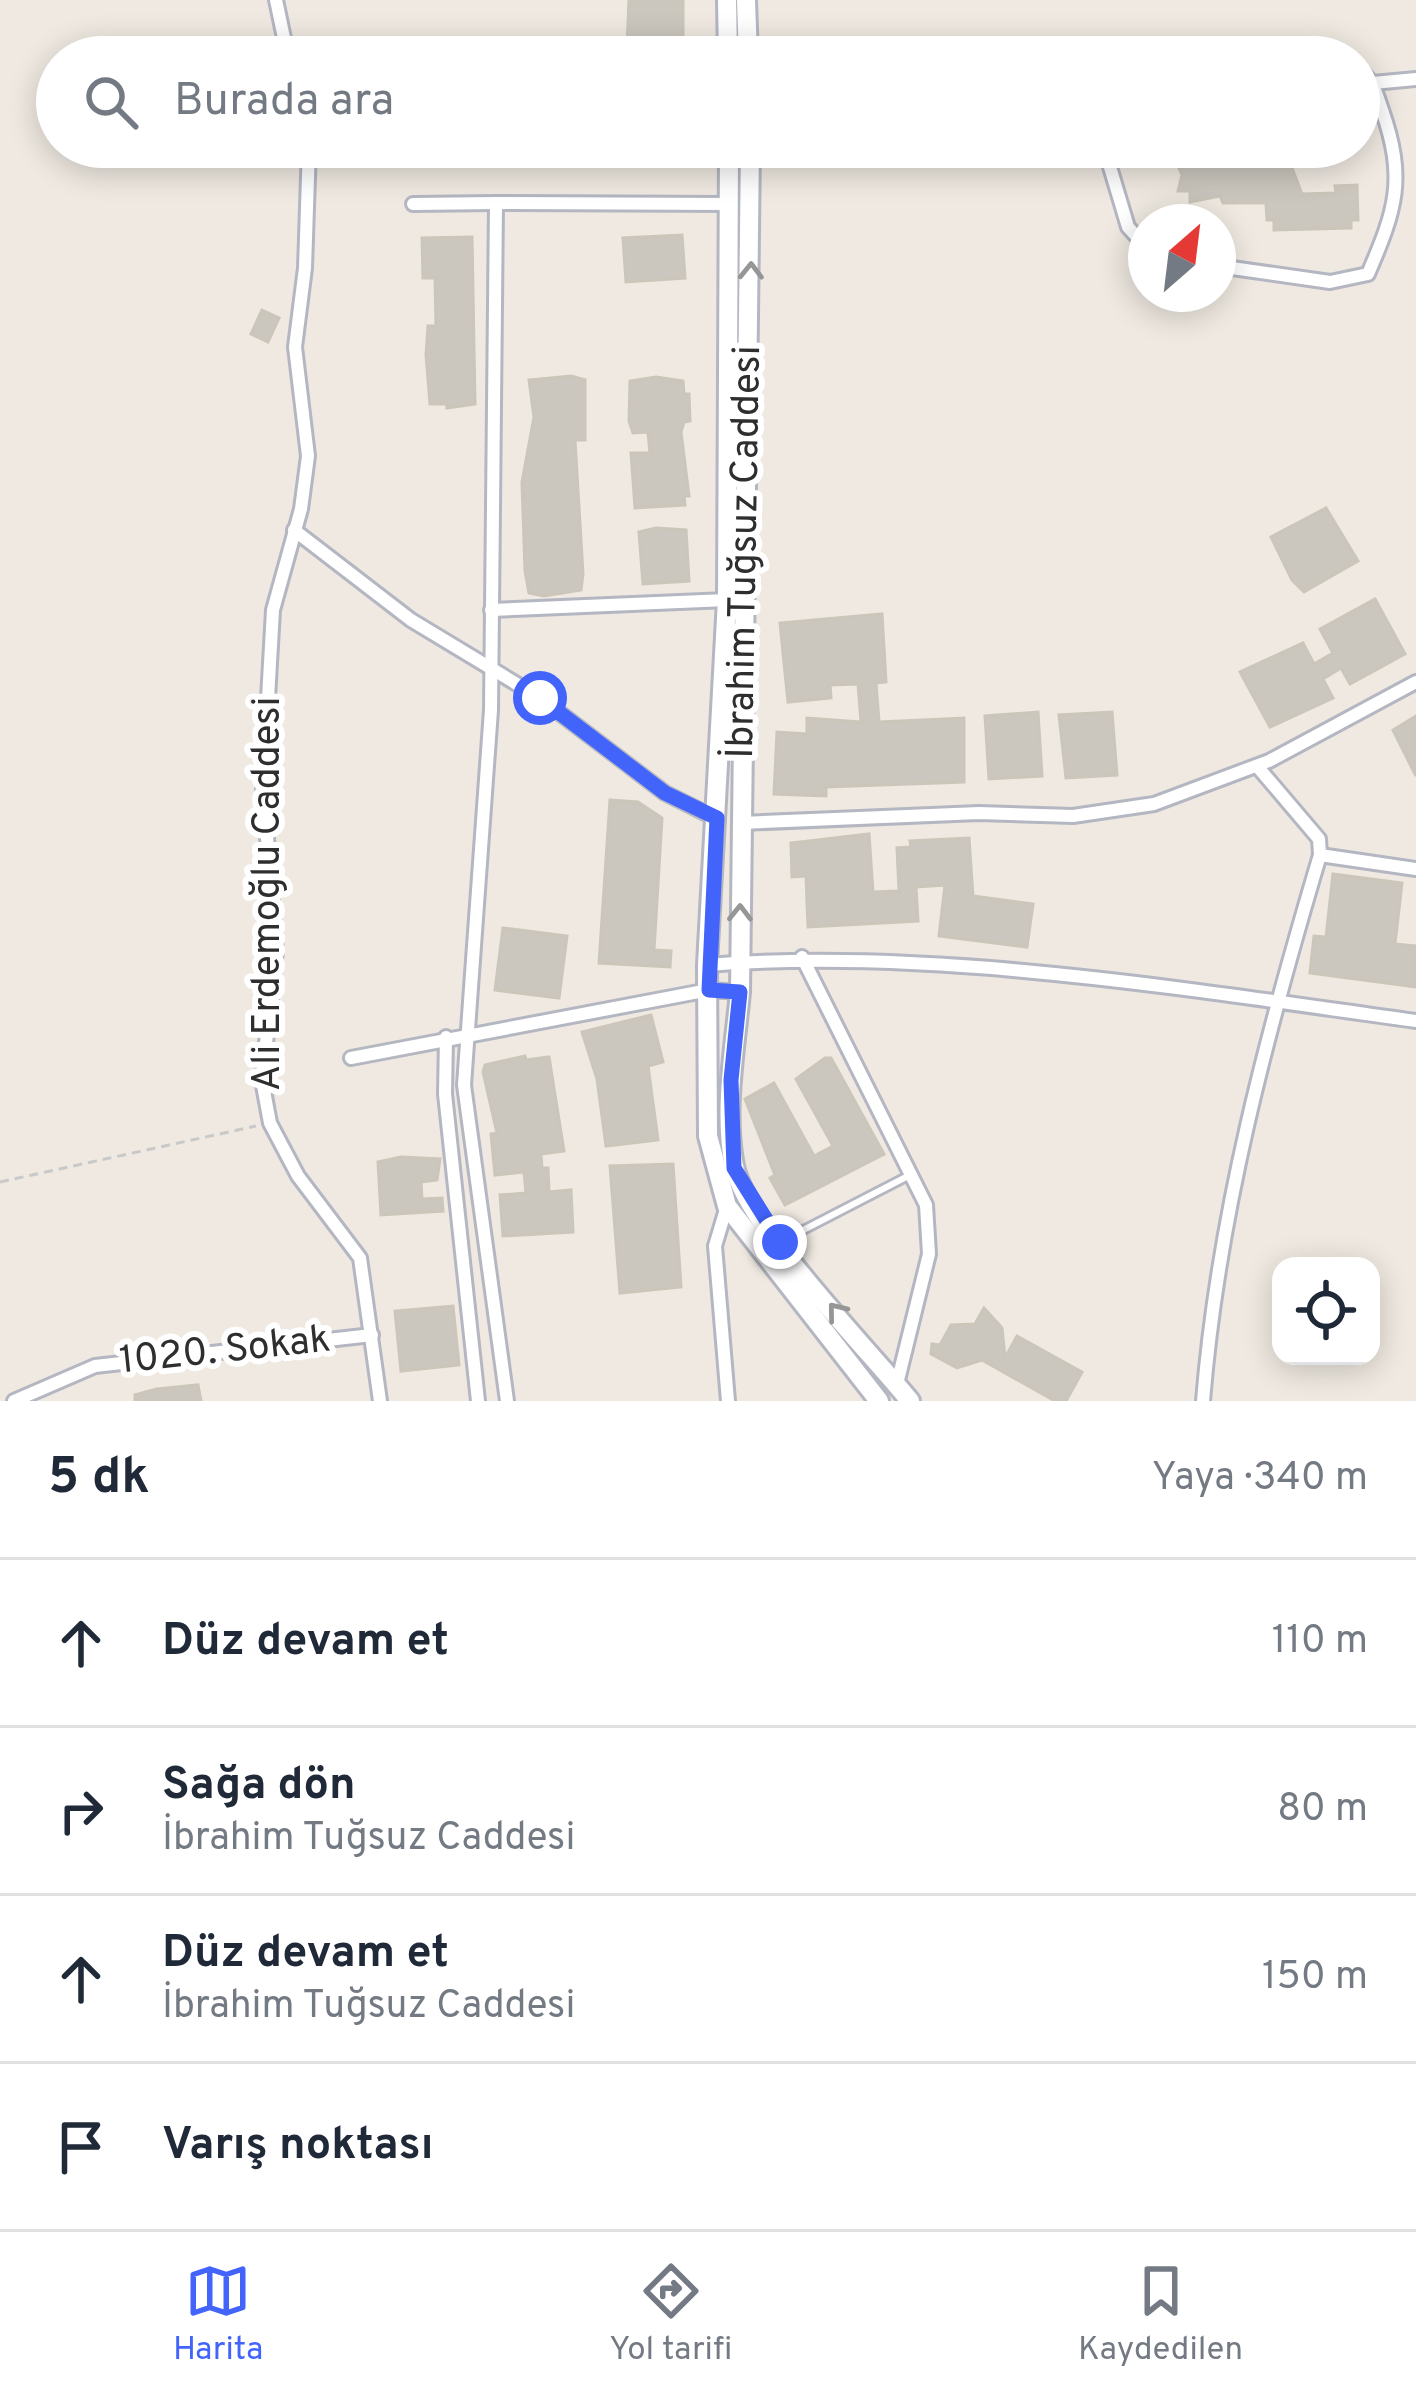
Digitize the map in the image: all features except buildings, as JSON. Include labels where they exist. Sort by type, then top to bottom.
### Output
[{"type":"street","points":[[275,0],[283,36]]},
{"type":"street","points":[[727,0],[728,36]]},
{"type":"street","points":[[746,0],[747,36]]},
{"type":"street","points":[[1380,83],[1416,80]]},
{"type":"street","points":[[1236,269],[1330,282],[1368,274],[1392,217],[1398,154],[1380,103]]},
{"type":"street","name":"Ali Erdemoğlu Caddesi","points":[[308,168],[305,268],[295,347],[308,456],[273,610],[265,752],[277,927],[262,1048],[270,1123],[315,1203],[360,1258],[380,1401]]},
{"type":"street","name":"İbrahim Tuğsuz Caddesi","points":[[729,168],[727,600],[707,965],[708,1136],[727,1206],[879,1401]]},
{"type":"street","name":"İbrahim Tuğsuz Caddesi","points":[[751,168],[740,992],[731,1080],[734,1168],[780,1242],[910,1401]]},
{"type":"street","points":[[1110,168],[1128,227]]},
{"type":"street","points":[[496,203],[491,665],[471,1032],[464,1084],[507,1401]]},
{"type":"street","points":[[412,204],[730,204]]},
{"type":"street","points":[[294,530],[411,620],[491,665],[665,793],[717,818]]},
{"type":"street","points":[[491,610],[727,600]]},
{"type":"street","points":[[741,823],[1106,813],[1190,794],[1257,766],[1416,682]]},
{"type":"street","points":[[1203,1401],[1241,1152],[1276,1002],[1320,855],[1319,839],[1257,766]]},
{"type":"street","points":[[1320,855],[1416,869]]},
{"type":"street","points":[[707,965],[802,957],[1276,1002],[1416,1021]]},
{"type":"street","points":[[802,957],[926,1204],[929,1241],[896,1384]]},
{"type":"street","points":[[351,1058],[709,990],[740,992]]},
{"type":"street","points":[[446,1037],[445,1094],[478,1401]]},
{"type":"street","points":[[727,1206],[715,1246],[728,1401]]},
{"type":"street","name":"1020. Sokak","points":[[14,1401],[95,1366],[372,1335]]},
{"type":"lane","points":[[780,1242],[910,1174]]},
{"type":"path","points":[[0,1182],[270,1123]]},
{"type":"route","points":[[540,698],[665,793],[717,818],[707,965],[709,990],[740,992],[731,1080],[734,1168],[763,1222],[780,1242]]}]
